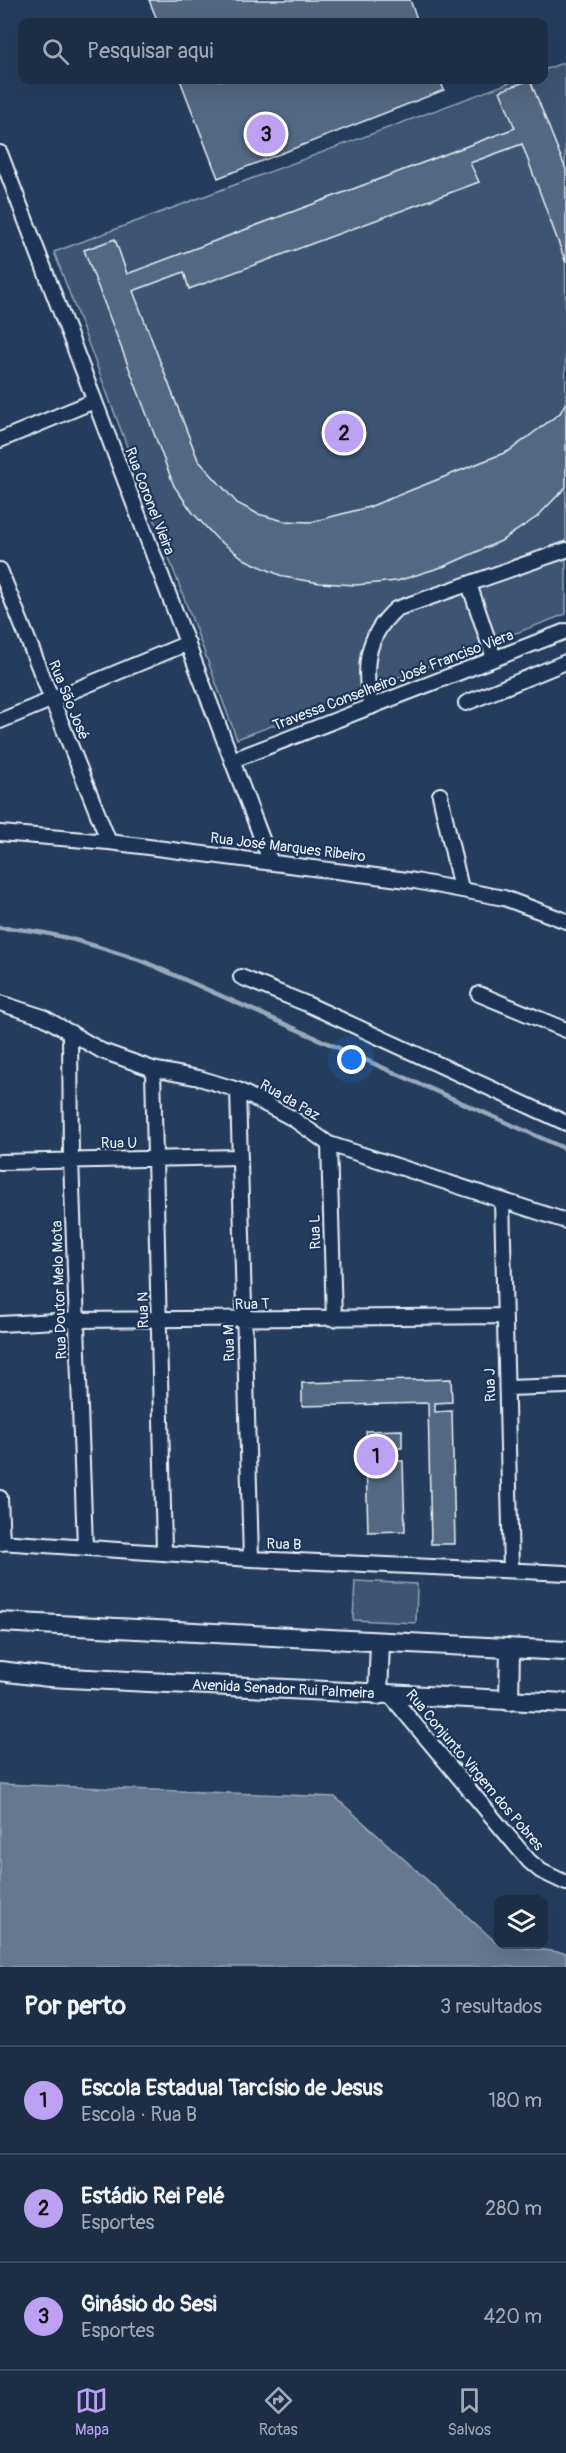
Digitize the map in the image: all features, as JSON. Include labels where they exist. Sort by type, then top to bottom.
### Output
[{"type":"main road","points":[[0,1622],[566,1652]]},
{"type":"main road","points":[[380,1642],[385,1696]]},
{"type":"main road","points":[[509,1701],[510,1649]]},
{"type":"main road","name":"Avenida Senador Rui Palmeira","points":[[0,1671],[49,1677],[385,1696],[566,1703]]},
{"type":"street","name":"Rua Coronel Vieira","points":[[1,157],[270,860]]},
{"type":"street","points":[[0,440],[94,401]]},
{"type":"street","points":[[371,707],[365,676],[370,648],[380,623],[396,609],[566,550]]},
{"type":"street","name":"Rua São José","points":[[0,570],[109,842]]},
{"type":"street","points":[[469,584],[494,658]]},
{"type":"street","name":"Travessa Conselheiro José Franciso Viera","points":[[233,760],[566,631]]},
{"type":"street","points":[[0,722],[188,644]]},
{"type":"street","points":[[466,703],[566,662]]},
{"type":"street","points":[[440,795],[461,888]]},
{"type":"street","name":"Rua José Marques Ribeiro","points":[[0,833],[109,842],[270,860],[461,888],[504,898],[566,921]]},
{"type":"street","points":[[241,977],[307,1004],[566,1123]]},
{"type":"street","points":[[479,994],[566,1030]]},
{"type":"street","name":"Rua da Paz","points":[[0,1003],[43,1017],[102,1052],[153,1069],[199,1078],[238,1090],[292,1118],[329,1144],[566,1221]]},
{"type":"street","name":"Rua Doutor Melo Mota","points":[[70,1032],[71,1159],[85,1546]]},
{"type":"street","name":"Rua N","points":[[153,1069],[164,1551]]},
{"type":"street","name":"Rua M","points":[[238,1090],[251,1559]]},
{"type":"street","name":"Rua L","points":[[329,1144],[334,1319]]},
{"type":"street","name":"Rua U","points":[[0,1162],[239,1156]]},
{"type":"street","name":"Rua J","points":[[502,1200],[511,1569]]},
{"type":"street","name":"Rua T","points":[[0,1324],[76,1320],[504,1316]]},
{"type":"street","points":[[507,1388],[566,1386]]},
{"type":"street","points":[[0,1498],[1,1543]]},
{"type":"street","name":"Rua B","points":[[1,1543],[164,1551],[251,1559],[566,1573]]},
{"type":"street","name":"Rua Conjunto Virgem dos Pobres","points":[[385,1696],[529,1861],[541,1871],[566,1883]]},
{"type":"shaded area","points":[[565,62],[566,614],[237,739],[54,252],[506,84],[548,84],[548,68]]},
{"type":"shaded area","points":[[355,1581],[417,1584],[416,1623],[353,1620]]},
{"type":"shaded area","points":[[0,1784],[335,1797],[494,1940],[494,1949],[536,1949],[566,1953],[566,1967],[0,1967]]},
{"type":"building","points":[[149,0],[410,0],[417,18],[156,18]]},
{"type":"building","points":[[182,84],[442,84],[444,90],[218,178]]},
{"type":"building","points":[[519,84],[532,84],[566,170],[566,263],[522,144],[470,163],[479,182],[189,289],[184,272],[133,291],[198,460],[237,503],[258,514],[284,521],[311,522],[369,507],[509,451],[560,413],[566,402],[566,487],[537,517],[501,541],[445,566],[397,581],[356,585],[320,583],[284,577],[246,560],[217,539],[193,513],[174,486],[84,250],[115,239],[127,274],[515,128],[500,91]]},
{"type":"building","points":[[451,1379],[452,1402],[435,1403],[435,1412],[452,1411],[455,1544],[431,1544],[428,1403],[302,1406],[302,1383]]},
{"type":"building","points":[[402,1430],[402,1448],[393,1448],[393,1461],[403,1461],[405,1531],[368,1532],[366,1462],[387,1462],[387,1449],[367,1449],[366,1431]]},
{"type":"waterway","points":[[0,928],[55,935],[145,962],[566,1149]]},
{"type":"place","name":"Ginásio do Sesi","points":[[266,134]]},
{"type":"place","name":"Estádio Rei Pelé","points":[[344,433]]},
{"type":"place","name":"Escola Estadual Tarcísio de Jesus","points":[[376,1456]]}]
